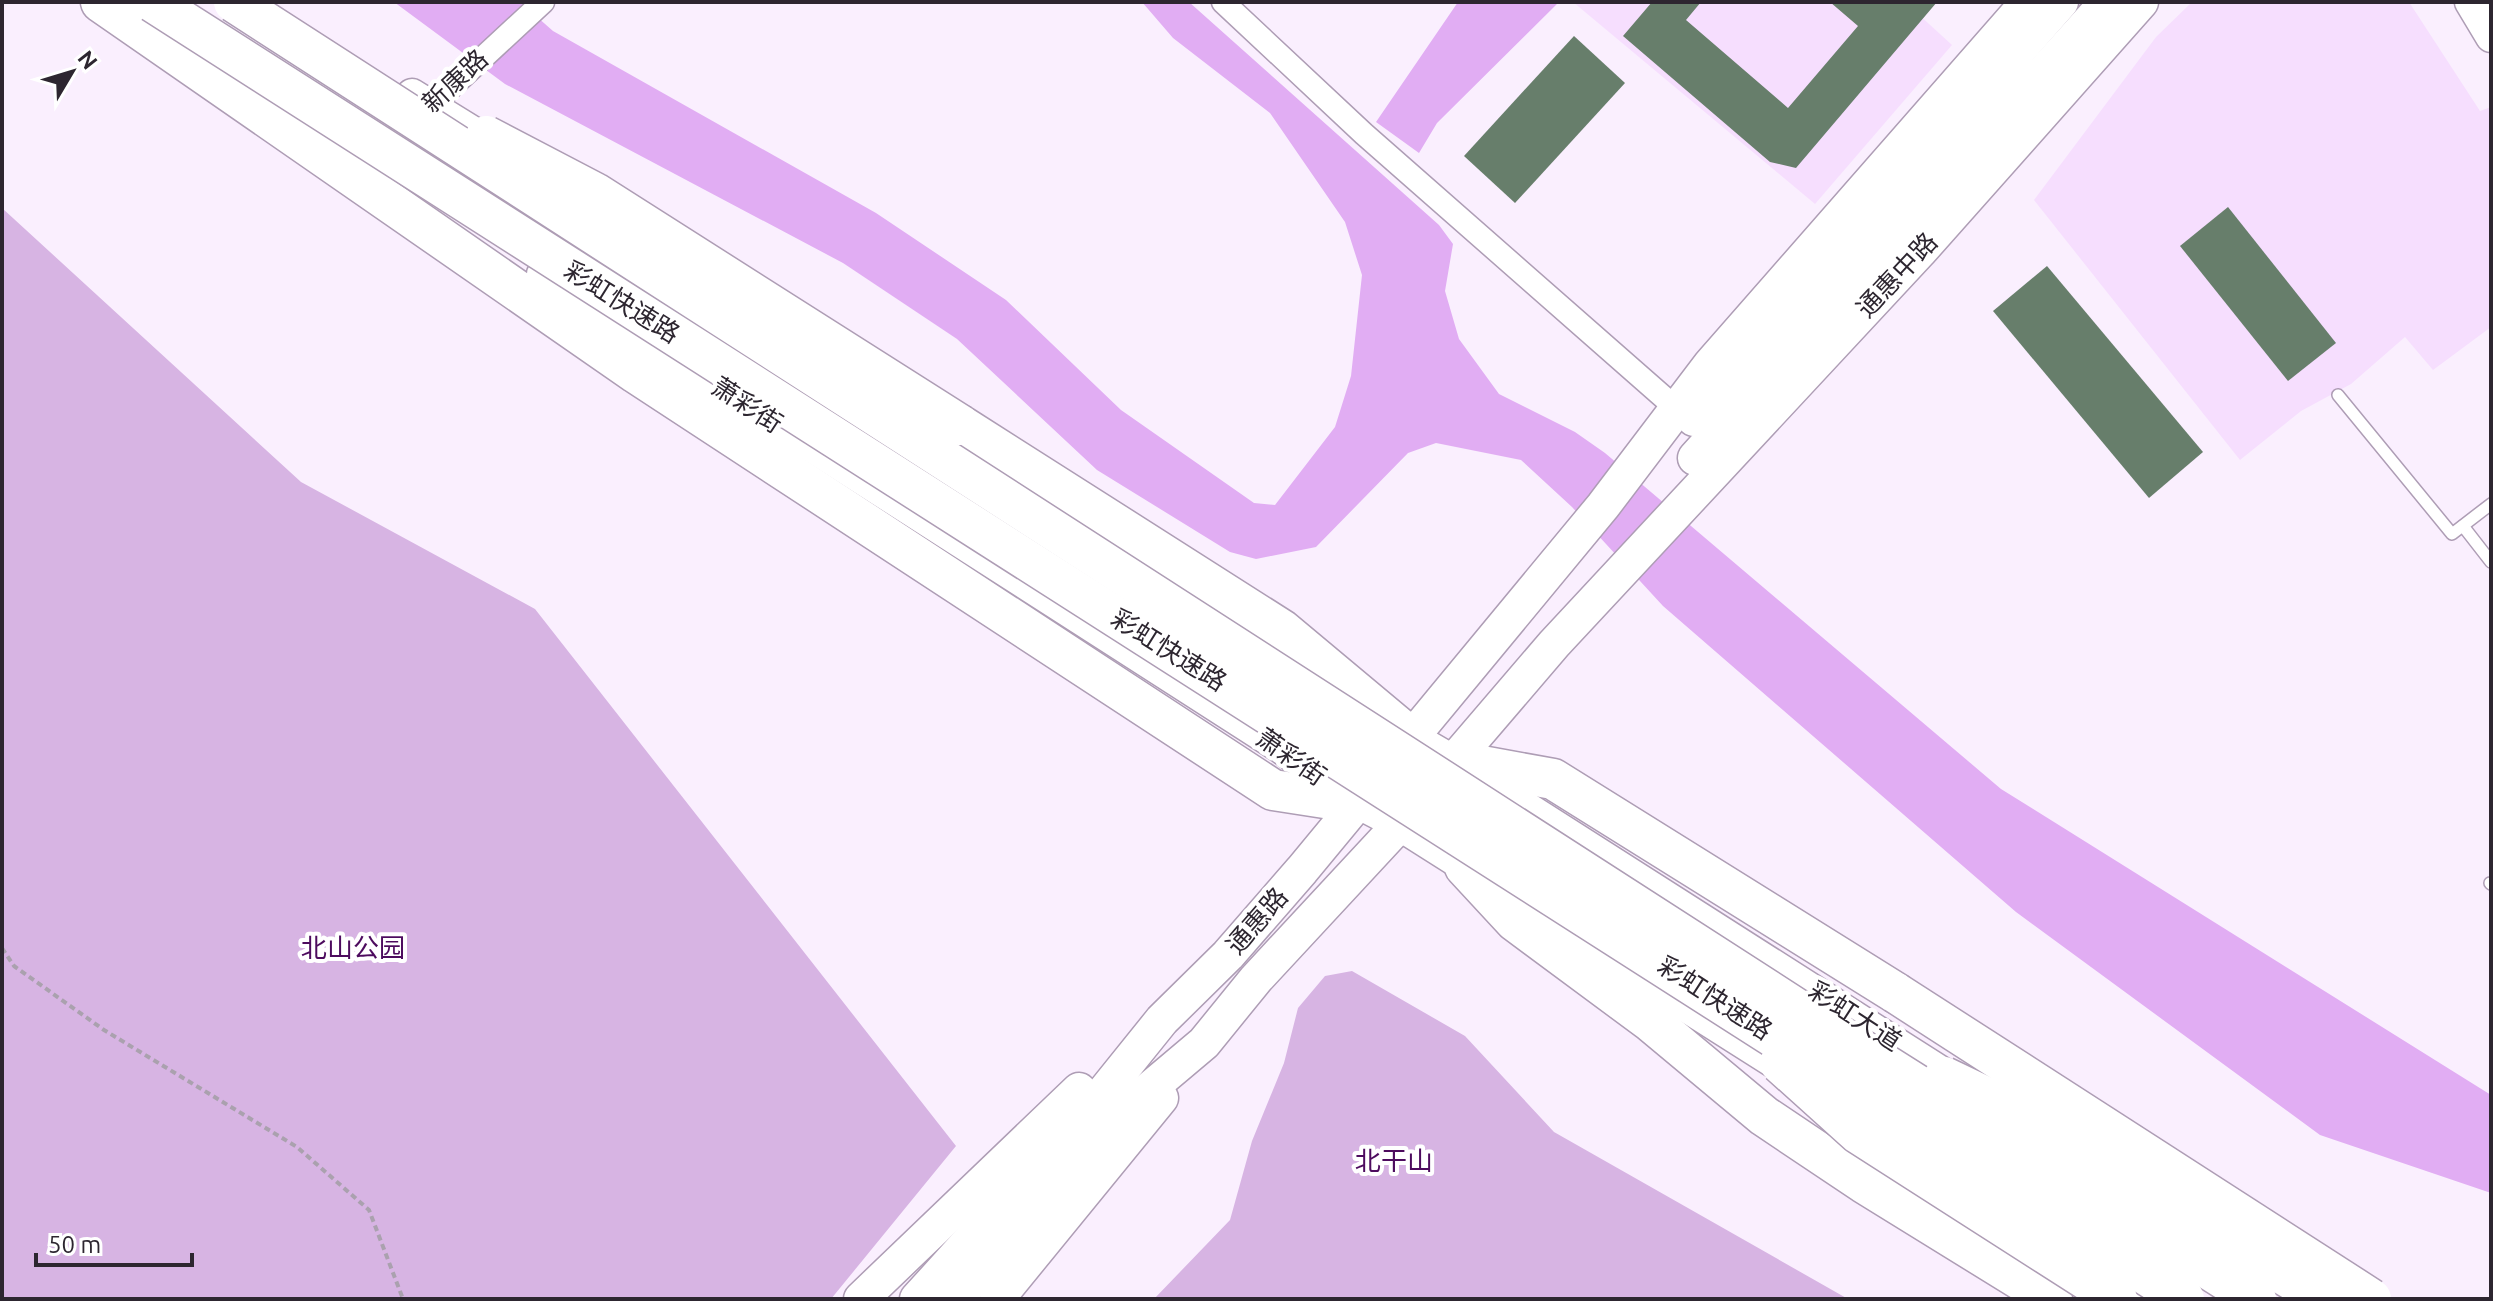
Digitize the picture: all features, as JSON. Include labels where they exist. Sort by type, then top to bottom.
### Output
[{"type":"highway","points":[[101,2],[636,373],[1273,790],[1357,803]]},
{"type":"highway","name":"彩虹快速路","points":[[153,2],[2184,1299]]},
{"type":"highway","name":"彩虹快速路","points":[[234,2],[269,15],[1800,1011],[2256,1299]]},
{"type":"highway","points":[[269,15],[595,193],[1282,630],[1410,737]]},
{"type":"highway","points":[[1454,761],[1553,779],[1896,993],[2371,1299]]},
{"type":"highway","points":[[1465,867],[1515,921],[1650,1021],[1764,1116],[1864,1183],[2052,1299]]},
{"type":"highway","points":[[1695,985],[1859,1134],[2117,1299]]},
{"type":"highway","points":[[1800,1011],[2011,1109],[2324,1299]]},
{"type":"main road","name":"萧彩街","points":[[140,2],[370,163],[1278,746],[1357,803]]},
{"type":"main road","points":[[1593,518],[1710,365],[2028,2]]},
{"type":"main road","name":"通惠中路","points":[[1593,518],[1662,455],[2061,2]]},
{"type":"main road","name":"通惠中路","points":[[1647,541],[1688,466],[2107,2]]},
{"type":"main road","name":"通惠中路","points":[[1619,571],[1920,251],[2141,2]]},
{"type":"main road","points":[[2470,2],[2491,37]]},
{"type":"main road","points":[[269,15],[429,104],[564,188],[1410,737]]},
{"type":"main road","name":"通惠路","points":[[917,1299],[1100,1097],[1162,1020],[1228,955],[1593,518]]},
{"type":"main road","name":"通惠路","points":[[956,1299],[1115,1118],[1204,1043],[1256,979],[1399,825],[1619,571]]},
{"type":"main road","name":"彩虹大道","points":[[1410,737],[1454,761],[2298,1299]]},
{"type":"main road","points":[[1357,803],[1399,825],[2145,1299]]},
{"type":"main road","points":[[861,1299],[1021,1142],[1162,1020]]},
{"type":"main road","points":[[997,1299],[1204,1043]]},
{"type":"street","name":"新康路","points":[[370,163],[429,104],[543,2]]},
{"type":"street","points":[[1223,2],[1364,134],[1677,409]]},
{"type":"lane","points":[[2338,395],[2452,534],[2491,504]]},
{"type":"lane","points":[[2463,526],[2491,562]]},
{"type":"path","points":[[2,948],[14,966],[104,1030],[309,1158],[369,1210],[403,1299]]},
{"type":"shaded area","points":[[394,2],[520,2],[553,31],[876,213],[1006,300],[1121,410],[1254,503],[1275,505],[1335,427],[1351,376],[1362,275],[1345,222],[1270,113],[1173,38],[1142,2],[1189,2],[1439,225],[1453,244],[1445,291],[1459,339],[1499,394],[1575,432],[1605,453],[2001,789],[2491,1095],[2491,1193],[2320,1135],[2016,912],[1663,606],[1572,507],[1521,460],[1436,443],[1408,453],[1316,547],[1256,559],[1230,552],[1097,470],[957,339],[843,263],[505,84]]},
{"type":"shaded area","points":[[1458,2],[1559,2],[1437,123],[1419,153],[1376,122]]},
{"type":"shaded area","points":[[1573,2],[1905,2],[1952,45],[1815,204]]},
{"type":"shaded area","points":[[2192,2],[2409,2],[2480,111],[2491,107],[2491,327],[2433,370],[2405,337],[2351,384],[2301,411],[2240,460],[2034,200],[2156,37]]},
{"type":"green space","name":"北山公园","points":[[2,208],[301,482],[535,609],[956,1146],[831,1299],[2,1299]]},
{"type":"green space","name":"北干山","points":[[1352,971],[1465,1036],[1554,1132],[1848,1299],[1154,1299],[1230,1220],[1252,1141],[1284,1063],[1298,1008],[1325,976]]},
{"type":"building","points":[[1652,2],[1701,2],[1686,20],[1788,108],[1858,26],[1830,2],[1937,2],[1796,168],[1770,162],[1623,36]]},
{"type":"building","points":[[1574,36],[1625,83],[1515,203],[1464,156]]},
{"type":"building","points":[[2228,207],[2336,343],[2288,381],[2180,246]]},
{"type":"building","points":[[2047,266],[2203,452],[2149,498],[1993,311]]}]
